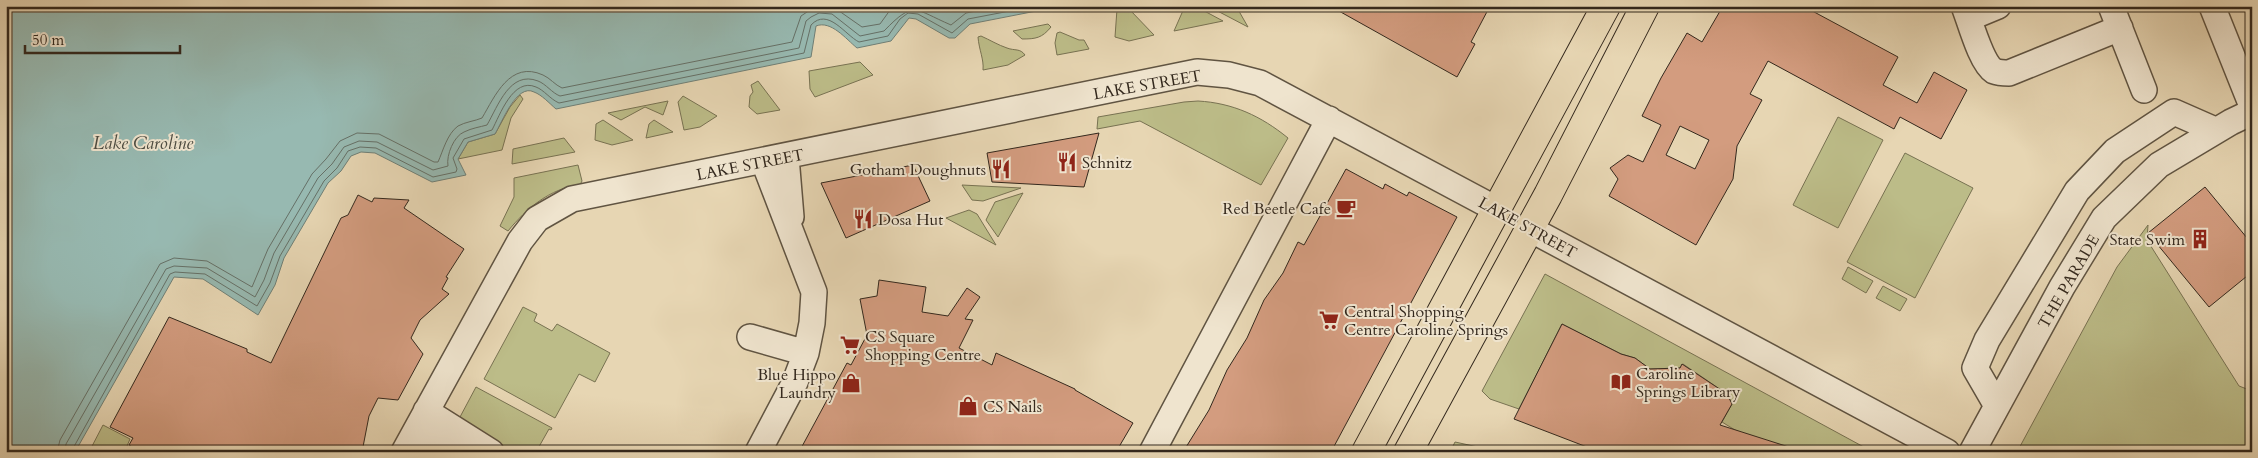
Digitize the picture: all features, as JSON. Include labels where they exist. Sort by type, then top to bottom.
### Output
[{"type":"main road","points":[[1366,452],[1606,6]]},
{"type":"main road","points":[[1408,452],[1530,229],[1645,6]]},
{"type":"main road","name":"LAKE STREET","points":[[1496,209],[1530,229]]},
{"type":"street","points":[[1998,6],[1967,12],[1985,61],[1992,70],[2001,74],[2009,73],[2115,17],[2144,90]]},
{"type":"street","points":[[2212,6],[2252,106]]},
{"type":"street","name":"LAKE STREET","points":[[415,432],[520,241],[537,219],[572,199],[1197,72],[1229,75],[1260,83],[1496,209]]},
{"type":"street","points":[[1997,406],[1976,368],[1992,332],[2077,191],[2115,151],[2174,112],[2215,130]]},
{"type":"street","name":"THE PARADE","points":[[1972,452],[2062,287],[2104,218],[2159,165],[2215,130],[2252,112]]},
{"type":"street","points":[[1152,452],[1329,119]]},
{"type":"street","points":[[758,452],[794,382],[806,353],[812,323],[814,292],[792,238],[775,159]]},
{"type":"street","name":"LAKE STREET","points":[[1530,229],[1947,452]]},
{"type":"street","points":[[750,337],[806,353]]},
{"type":"street","points":[[415,432],[455,452]]},
{"type":"street","points":[[415,432],[491,452]]},
{"type":"green space","points":[[1122,6],[1130,10],[1154,35],[1129,41],[1115,37],[1117,9]]},
{"type":"green space","points":[[1185,6],[1195,6],[1223,21],[1174,31]]},
{"type":"green space","points":[[1208,6],[1236,6],[1248,27]]},
{"type":"green space","points":[[1048,24],[1051,27],[1048,31],[1042,36],[1035,38],[1022,39],[1013,31]]},
{"type":"green space","points":[[1060,32],[1079,40],[1084,40],[1089,49],[1057,55],[1055,43],[1057,33]]},
{"type":"green space","points":[[981,36],[1004,47],[1019,50],[1025,55],[1008,65],[983,70],[978,37]]},
{"type":"green space","points":[[860,62],[873,75],[815,97],[810,89],[809,71]]},
{"type":"green space","points":[[758,81],[780,110],[757,114],[749,107],[750,96],[753,92],[751,85]]},
{"type":"green space","points":[[520,95],[523,99],[511,118],[502,150],[458,159],[468,142],[495,134],[510,107]]},
{"type":"green space","points":[[683,96],[717,116],[700,127],[684,130],[678,102]]},
{"type":"green space","points":[[668,101],[663,115],[645,107],[621,120],[608,113]]},
{"type":"green space","points":[[1198,101],[1211,102],[1246,112],[1267,123],[1288,138],[1261,185],[1140,121],[1097,129],[1098,117]]},
{"type":"green space","points":[[1838,117],[1883,140],[1838,228],[1793,205]]},
{"type":"green space","points":[[603,120],[633,140],[612,145],[595,140],[596,124]]},
{"type":"green space","points":[[654,120],[673,132],[646,138],[649,124]]},
{"type":"green space","points":[[564,138],[575,152],[512,164],[513,149]]},
{"type":"green space","points":[[1905,153],[1973,188],[1915,298],[1847,262]]},
{"type":"green space","points":[[578,165],[582,181],[580,185],[559,190],[549,195],[523,215],[508,231],[500,226],[514,197],[514,178]]},
{"type":"green space","points":[[962,185],[1021,188],[983,201],[972,200]]},
{"type":"green space","points":[[1023,193],[998,237],[986,220],[995,202]]},
{"type":"green space","points":[[969,210],[977,214],[996,245],[946,218]]},
{"type":"green space","points":[[2148,225],[2147,240],[2239,386],[2252,391],[2252,452],[2017,452],[2117,267]]},
{"type":"green space","points":[[1848,267],[1873,281],[1866,293],[1842,279]]},
{"type":"green space","points":[[1545,274],[1873,452],[1789,452],[1735,430],[1722,422],[1732,404],[1727,394],[1683,364],[1680,368],[1650,369],[1635,358],[1621,354],[1562,324],[1519,409],[1490,399],[1482,391]]},
{"type":"green space","points":[[1883,286],[1907,299],[1900,311],[1876,298]]},
{"type":"green space","points":[[523,307],[537,314],[534,321],[552,331],[557,324],[610,353],[595,382],[579,374],[555,418],[484,379]]},
{"type":"green space","points":[[476,387],[552,428],[551,430],[549,429],[536,452],[507,452],[462,421],[460,417]]},
{"type":"green space","points":[[103,425],[130,439],[127,446],[138,452],[89,452]]},
{"type":"green space","points":[[1455,442],[1501,452],[1450,452]]},
{"type":"water","name":"Lake Caroline","points":[[6,6],[1062,6],[970,24],[955,38],[949,38],[916,19],[909,18],[891,41],[857,48],[833,28],[822,25],[816,26],[811,57],[556,109],[540,95],[528,91],[516,98],[495,134],[468,142],[458,159],[466,175],[432,182],[375,153],[361,152],[351,156],[341,171],[328,183],[284,258],[275,285],[258,315],[203,279],[174,277],[75,452],[6,452]]},
{"type":"building","points":[[1330,6],[1490,6],[1471,42],[1475,44],[1457,77]]},
{"type":"building","points":[[1723,6],[1803,6],[1898,57],[1883,85],[1917,103],[1934,72],[1967,90],[1941,139],[1900,117],[1894,129],[1768,61],[1750,94],[1762,100],[1737,146],[1733,179],[1696,245],[1609,196],[1618,179],[1610,168],[1628,155],[1643,162],[1661,125],[1642,116],[1687,33],[1702,42]],"holes":[[[1680,126],[1709,140],[1695,169],[1666,155]]]},
{"type":"building","points":[[1099,133],[1084,187],[992,182],[987,153]]},
{"type":"building","name":"Dosa Hut","points":[[913,165],[930,201],[846,238],[821,183]]},
{"type":"building","name":"Central Shopping Centre Caroline Springs","points":[[1346,169],[1383,189],[1385,184],[1407,196],[1409,192],[1457,217],[1331,452],[1183,452],[1209,410],[1227,370],[1247,338],[1264,300],[1283,273],[1298,242],[1304,245]]},
{"type":"building","name":"State Swim","points":[[2205,187],[2252,244],[2252,272],[2209,307],[2148,233]]},
{"type":"building","points":[[358,195],[372,202],[374,198],[409,200],[404,208],[464,249],[446,277],[448,278],[442,289],[449,294],[420,320],[411,338],[423,354],[398,400],[378,398],[369,416],[362,452],[141,452],[129,445],[133,438],[110,427],[169,317],[247,349],[247,352],[271,363],[341,218],[348,215]]},
{"type":"building","name":"CS Square Shopping Centre","points":[[879,280],[926,287],[922,312],[948,316],[967,288],[980,297],[965,319],[973,320],[959,348],[992,365],[996,353],[1075,389],[1133,423],[1116,452],[799,452],[847,363],[851,365],[867,335],[860,299],[877,296]]},
{"type":"building","name":"Caroline Springs Library","points":[[1562,324],[1621,354],[1635,358],[1650,369],[1680,368],[1682,364],[1727,394],[1732,404],[1720,425],[1792,448],[1791,452],[1600,452],[1514,419]]},
{"type":"place","name":"Schnitz","points":[[1067,162]]},
{"type":"place","name":"Gotham Doughnuts","points":[[1001,169]]},
{"type":"place","name":"Red Beetle Cafe","points":[[1346,208]]},
{"type":"place","name":"Dosa Hut","points":[[863,219]]},
{"type":"place","name":"State Swim","points":[[2200,239]]},
{"type":"place","name":"Central Shopping Centre Caroline Springs","points":[[1329,320]]},
{"type":"place","name":"CS Square Shopping Centre","points":[[850,345]]},
{"type":"place","name":"Caroline Springs Library","points":[[1621,382]]},
{"type":"place","name":"Blue Hippo Laundry","points":[[851,383]]},
{"type":"place","name":"CS Nails","points":[[968,406]]}]
